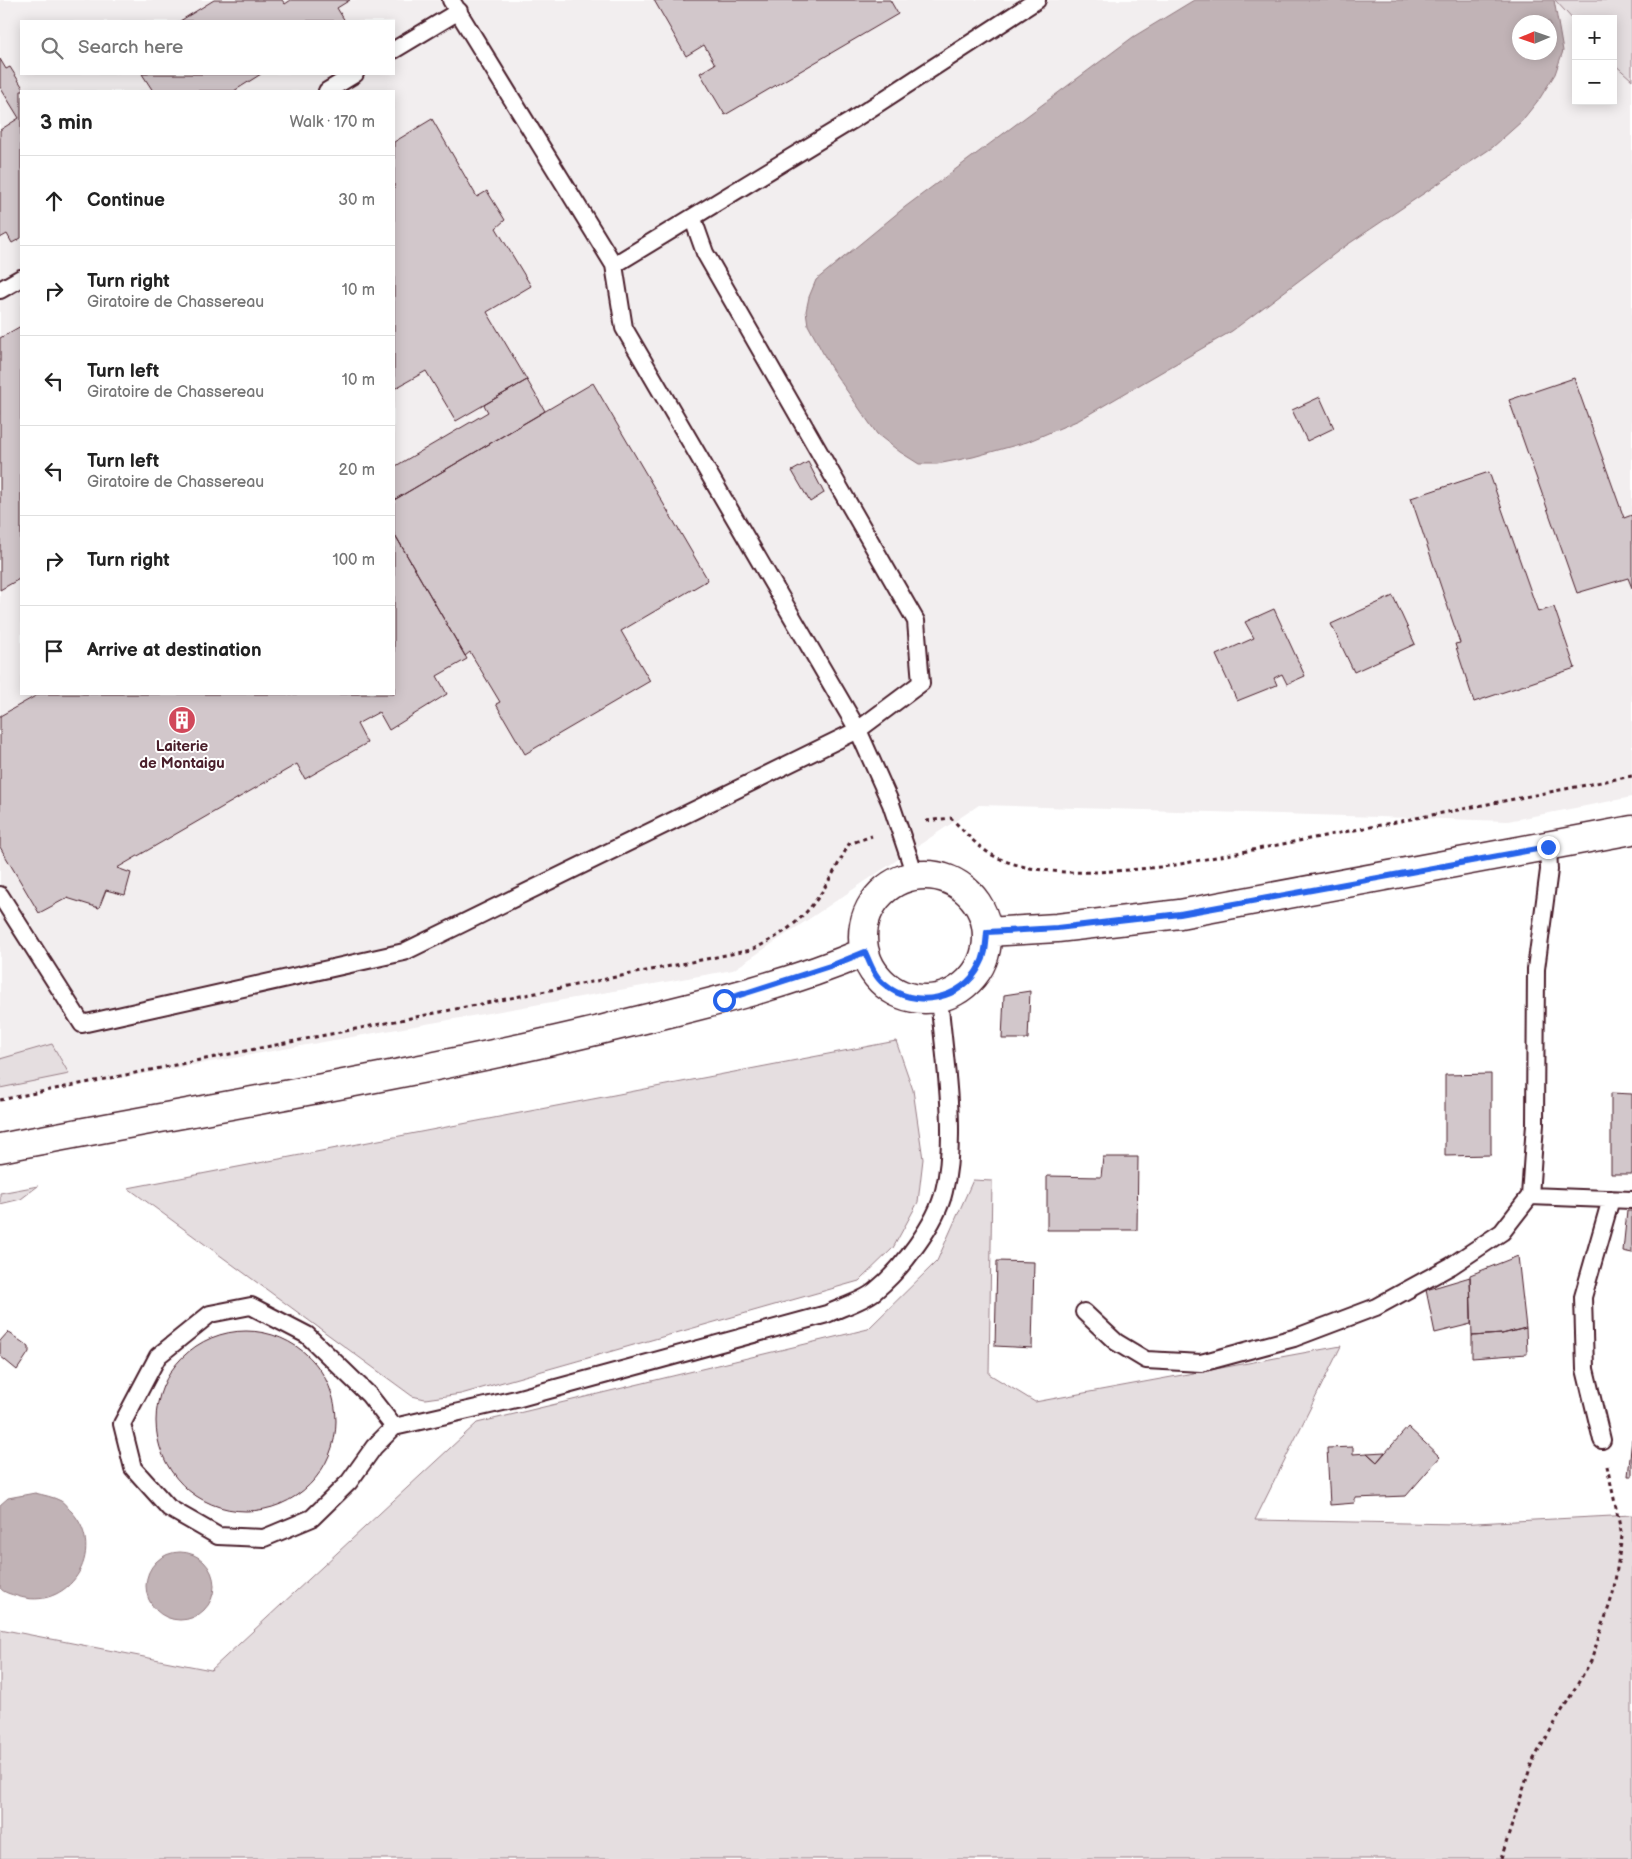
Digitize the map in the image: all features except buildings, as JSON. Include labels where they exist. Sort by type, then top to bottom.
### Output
[{"type":"main road","points":[[987,932],[1057,928],[1180,914],[1632,830]]},
{"type":"main road","points":[[915,875],[936,875],[955,882],[971,895],[982,912],[987,932],[986,949],[980,966],[969,980],[955,991],[939,998],[920,999],[901,994],[884,984],[872,970],[865,952],[863,931],[868,912],[876,900],[896,882],[915,875]]},
{"type":"main road","points":[[0,1148],[485,1058],[724,1000],[833,965],[865,952]]},
{"type":"lane","points":[[614,265],[693,219],[851,121],[1037,0]]},
{"type":"lane","points":[[395,49],[455,5],[614,265],[624,328],[858,730],[891,804],[915,875]]},
{"type":"lane","points":[[329,90],[354,75]]},
{"type":"lane","points":[[0,896],[82,1024],[404,952],[858,730],[921,683],[916,621],[705,254],[693,219]]},
{"type":"lane","points":[[0,290],[20,279]]},
{"type":"lane","points":[[1084,1312],[1116,1342],[1146,1360],[1202,1363],[1294,1338],[1376,1307],[1451,1266],[1502,1232],[1530,1196],[1535,1124],[1536,969],[1549,870],[1548,847]]},
{"type":"lane","points":[[394,1427],[370,1395],[307,1335],[251,1306],[210,1314],[158,1356],[122,1424],[133,1468],[169,1508],[218,1536],[264,1538],[312,1518],[349,1482],[374,1447],[394,1427],[516,1399],[827,1314],[874,1292],[897,1270],[926,1232],[944,1192],[951,1140],[939,998]]},
{"type":"lane","points":[[1530,1196],[1632,1200]]},
{"type":"lane","points":[[1602,1440],[1586,1369],[1583,1297],[1611,1199]]},
{"type":"path","points":[[0,1100],[751,950],[777,938],[802,919],[817,900],[849,844],[898,827],[951,818],[971,839],[994,856],[1022,865],[1052,870],[1108,871],[1170,866],[1632,776]]},
{"type":"path","points":[[1502,1859],[1532,1762],[1591,1661],[1613,1594],[1622,1536],[1602,1440]]},
{"type":"shaded area","points":[[0,0],[1632,0],[1632,797],[1508,821],[979,805],[733,970],[0,1099]]},
{"type":"shaded area","points":[[1194,0],[1554,0],[1557,15],[1512,15],[1512,60],[1557,60],[1557,17],[1563,51],[1555,74],[1540,98],[1521,122],[1493,147],[1341,249],[1232,331],[1079,420],[1027,442],[973,457],[937,464],[919,464],[877,434],[831,368],[808,325],[806,311],[816,280],[905,207],[1133,37]]},
{"type":"shaded area","points":[[1555,0],[1632,0],[1632,80],[1617,67],[1617,15],[1572,15],[1572,19]]},
{"type":"shaded area","points":[[896,1041],[913,1090],[923,1159],[918,1202],[893,1248],[859,1281],[461,1394],[425,1399],[412,1396],[128,1188]]},
{"type":"shaded area","points":[[52,1044],[69,1074],[0,1088],[0,1059]]},
{"type":"shaded area","points":[[973,1180],[992,1181],[989,1374],[1035,1402],[1341,1346],[1255,1520],[1456,1524],[1632,1515],[1632,1859],[0,1859],[0,1629],[211,1670],[477,1423],[868,1329],[937,1261]]},
{"type":"shaded area","points":[[38,1186],[21,1199],[0,1204],[0,1193]]},
{"type":"shaded area","points":[[35,1493],[55,1498],[64,1503],[82,1528],[86,1544],[84,1561],[77,1575],[66,1587],[52,1596],[35,1599],[10,1594],[0,1588],[0,1505],[8,1498]]},
{"type":"shaded area","points":[[180,1552],[193,1555],[204,1562],[211,1573],[214,1586],[211,1599],[204,1610],[193,1617],[180,1620],[167,1617],[156,1610],[149,1599],[146,1586],[149,1573],[156,1562],[167,1555]]},
{"type":"place","name":"Laiterie de Montaigu","points":[[182,720]]},
{"type":"route","points":[[724,1000],[833,965],[865,952],[872,970],[884,984],[901,994],[920,999],[939,998],[955,991],[969,980],[980,966],[986,949],[987,932],[1057,928],[1180,914],[1548,847]]}]
